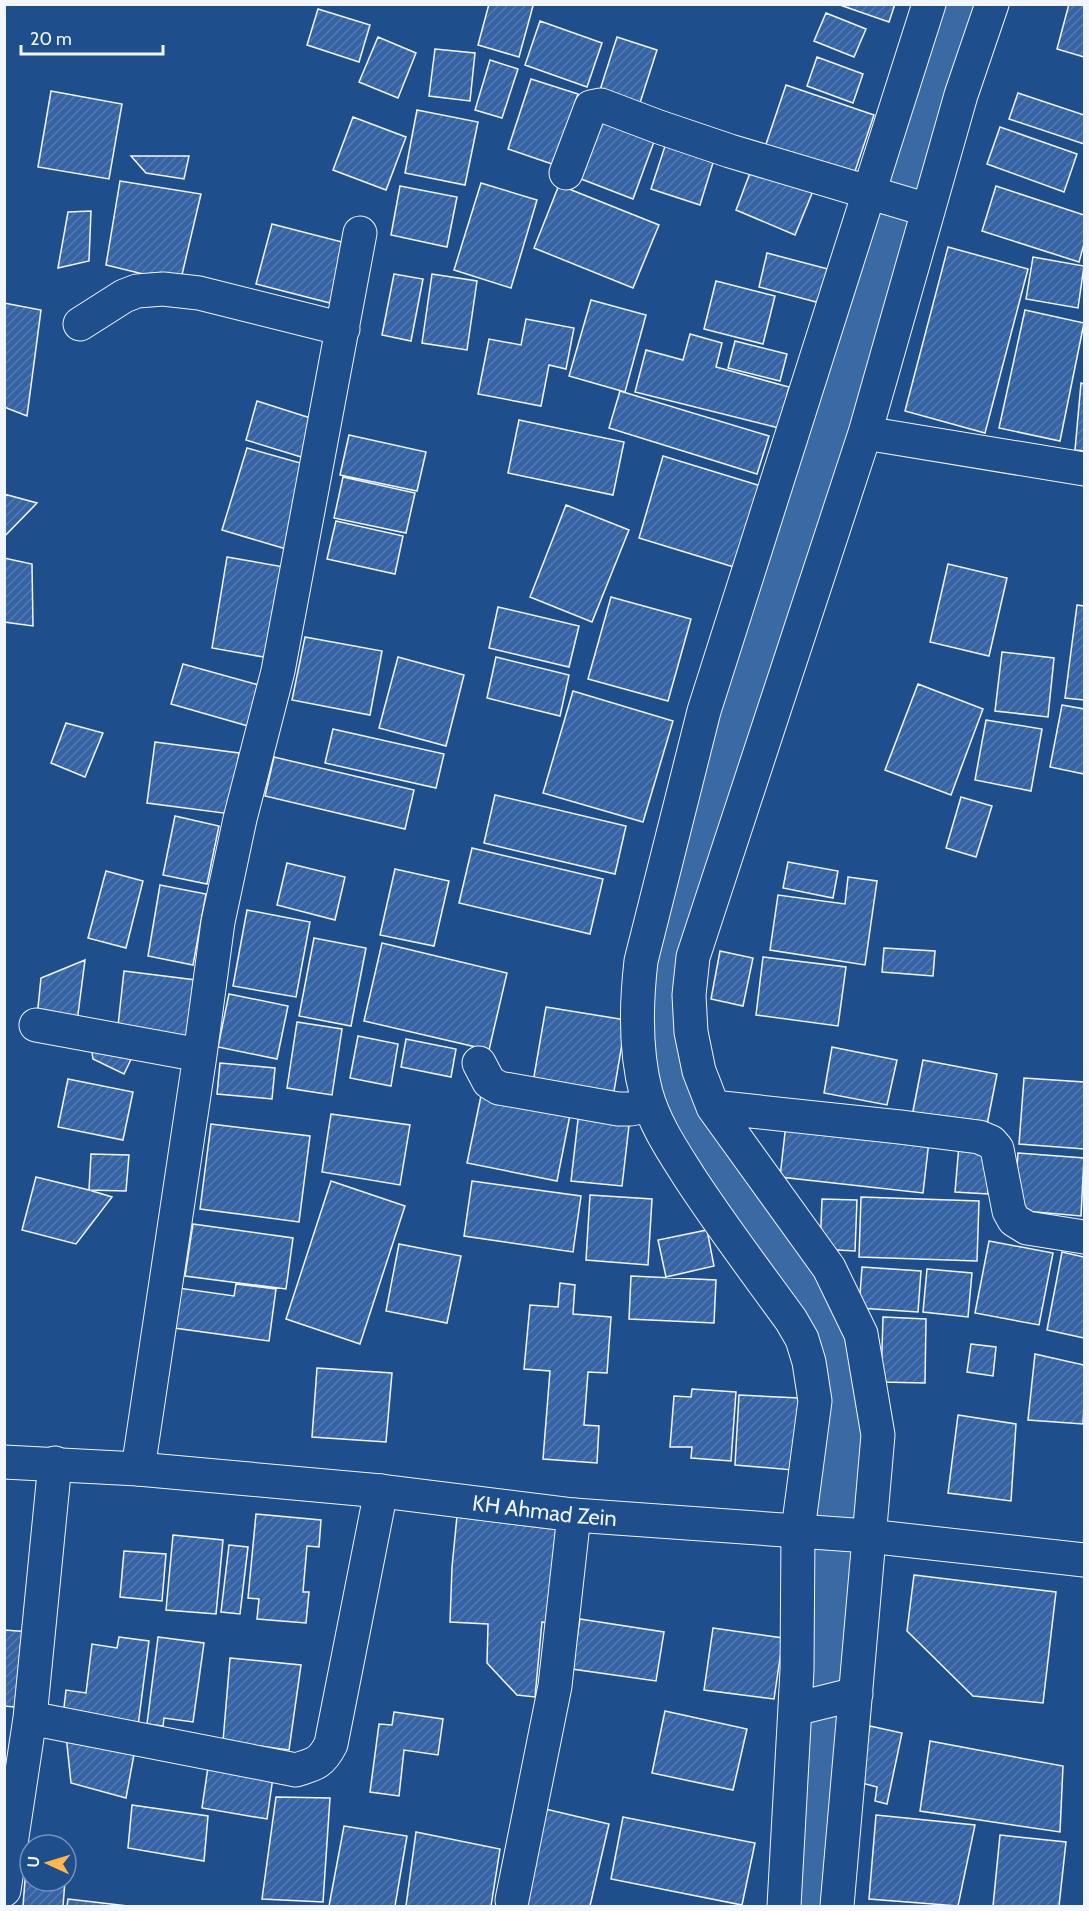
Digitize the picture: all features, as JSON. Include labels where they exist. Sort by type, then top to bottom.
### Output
[{"type":"street","points":[[784,1906],[802,1707],[804,1531],[815,1401],[809,1362],[802,1339],[708,1206],[655,1121],[646,1092],[636,999],[641,961],[704,711],[874,193],[929,4]]},
{"type":"street","points":[[837,1906],[858,1536],[878,1435],[861,1334],[830,1268],[713,1107],[699,1071],[691,1032],[688,995],[693,957],[865,433],[925,209],[992,4]]},
{"type":"street","points":[[566,173],[591,107],[601,105],[730,151],[925,209]]},
{"type":"street","points":[[138,1469],[218,922],[240,819],[278,671],[344,329],[360,233]]},
{"type":"street","points":[[80,324],[124,296],[137,291],[163,289],[200,293],[344,329]]},
{"type":"street","points":[[865,433],[1084,469]]},
{"type":"street","points":[[36,1025],[200,1055]]},
{"type":"street","points":[[479,1063],[489,1082],[499,1088],[618,1109],[650,1105]]},
{"type":"street","points":[[713,1107],[979,1137],[991,1142],[997,1149],[1009,1211],[1014,1220],[1027,1228],[1084,1237]]},
{"type":"street","name":"KH Ahmad Zein","points":[[4,1462],[138,1469],[381,1491],[574,1515],[804,1531],[1084,1560]]},
{"type":"street","points":[[4,1890],[30,1718],[55,1463]]},
{"type":"street","points":[[30,1718],[296,1770],[310,1766],[324,1757],[331,1744],[381,1491]]},
{"type":"street","points":[[512,1900],[555,1686],[574,1515]]},
{"type":"street","points":[[802,1707],[848,1696]]},
{"type":"building","points":[[489,4],[533,6],[519,57],[478,45]]},
{"type":"building","points":[[837,4],[895,4],[889,22]]},
{"type":"building","points":[[1069,4],[1084,4],[1084,57],[1057,49]]},
{"type":"building","points":[[318,9],[370,25],[359,62],[307,45]]},
{"type":"building","points":[[826,13],[866,29],[854,57],[814,41]]},
{"type":"building","points":[[540,21],[602,43],[587,87],[525,65]]},
{"type":"building","points":[[378,37],[416,53],[398,98],[359,82]]},
{"type":"building","points":[[617,37],[657,50],[639,106],[599,93]]},
{"type":"building","points":[[435,49],[475,53],[470,101],[429,96]]},
{"type":"building","points":[[817,57],[863,74],[853,103],[807,86]]},
{"type":"building","points":[[490,60],[518,69],[502,118],[475,110]]},
{"type":"building","points":[[531,79],[578,94],[555,165],[508,149]]},
{"type":"building","points":[[786,85],[874,115],[852,180],[764,150]]},
{"type":"building","points":[[51,91],[122,104],[109,179],[38,167]]},
{"type":"building","points":[[1018,93],[1084,115],[1084,144],[1009,119]]},
{"type":"building","points":[[417,110],[478,122],[465,185],[405,173]]},
{"type":"building","points":[[353,117],[406,137],[386,190],[333,170]]},
{"type":"building","points":[[597,118],[655,139],[633,199],[576,177]]},
{"type":"building","points":[[1000,127],[1077,154],[1064,192],[987,164]]},
{"type":"building","points":[[668,137],[716,153],[700,205],[651,189]]},
{"type":"building","points":[[131,156],[189,156],[184,179],[146,173]]},
{"type":"building","points":[[753,165],[813,191],[795,235],[736,210]]},
{"type":"building","points":[[120,181],[201,194],[180,283],[106,265]]},
{"type":"building","points":[[481,183],[537,200],[511,288],[454,270]]},
{"type":"building","points":[[559,185],[659,225],[633,288],[534,248]]},
{"type":"building","points":[[400,186],[457,197],[447,247],[391,235]]},
{"type":"building","points":[[996,186],[1084,215],[1084,244],[1079,262],[982,231]]},
{"type":"building","points":[[91,211],[89,261],[58,268],[68,212]]},
{"type":"building","points":[[272,224],[346,243],[330,303],[256,284]]},
{"type":"building","points":[[948,247],[1028,269],[985,433],[905,411]]},
{"type":"building","points":[[767,253],[828,269],[820,303],[759,287]]},
{"type":"building","points":[[1033,257],[1084,266],[1078,308],[1026,299]]},
{"type":"building","points":[[394,274],[423,279],[411,341],[382,335]]},
{"type":"building","points":[[432,274],[477,281],[467,350],[422,343]]},
{"type":"building","points":[[716,281],[775,296],[763,344],[704,329]]},
{"type":"building","points":[[591,300],[646,315],[625,392],[569,376]]},
{"type":"building","points":[[4,303],[41,310],[27,416],[4,407]]},
{"type":"building","points":[[1025,310],[1084,323],[1060,441],[999,428]]},
{"type":"building","points":[[526,319],[574,328],[566,369],[549,365],[541,406],[478,394],[489,339],[521,345]]},
{"type":"building","points":[[690,334],[722,343],[716,367],[789,387],[779,428],[635,392],[646,350],[683,360]]},
{"type":"building","points":[[735,341],[787,354],[780,381],[728,368]]},
{"type":"building","points":[[1081,383],[1084,384],[1084,451],[1075,450]]},
{"type":"building","points":[[620,391],[769,436],[757,474],[609,428]]},
{"type":"building","points":[[257,401],[323,422],[311,460],[246,440]]},
{"type":"building","points":[[519,420],[624,442],[613,495],[508,473]]},
{"type":"building","points":[[349,435],[426,452],[417,491],[340,475]]},
{"type":"building","points":[[247,448],[311,466],[286,549],[222,530]]},
{"type":"building","points":[[663,456],[761,486],[737,568],[639,538]]},
{"type":"building","points":[[343,477],[415,493],[406,533],[334,518]]},
{"type":"building","points":[[4,494],[37,503],[4,537]]},
{"type":"building","points":[[566,505],[629,530],[592,622],[530,597]]},
{"type":"building","points":[[336,521],[403,536],[395,574],[327,559]]},
{"type":"building","points":[[227,557],[284,567],[269,658],[212,648]]},
{"type":"building","points":[[4,558],[32,564],[33,626],[4,622]]},
{"type":"building","points":[[948,564],[1007,578],[989,656],[930,642]]},
{"type":"building","points":[[611,597],[691,619],[668,701],[588,679]]},
{"type":"building","points":[[1077,605],[1084,606],[1084,700],[1065,698]]},
{"type":"building","points":[[498,607],[579,626],[569,667],[489,648]]},
{"type":"building","points":[[305,637],[382,651],[370,715],[292,700]]},
{"type":"building","points":[[1002,652],[1054,658],[1048,717],[995,711]]},
{"type":"building","points":[[398,657],[464,675],[446,746],[379,728]]},
{"type":"building","points":[[496,657],[569,675],[560,716],[487,698]]},
{"type":"building","points":[[183,664],[259,685],[248,726],[171,704]]},
{"type":"building","points":[[918,684],[983,709],[951,795],[885,770]]},
{"type":"building","points":[[573,691],[673,721],[643,822],[543,793]]},
{"type":"building","points":[[1062,705],[1084,709],[1084,774],[1050,767]]},
{"type":"building","points":[[986,720],[1042,729],[1031,791],[975,780]]},
{"type":"building","points":[[66,723],[103,733],[85,777],[51,763]]},
{"type":"building","points":[[333,729],[444,754],[436,788],[325,763]]},
{"type":"building","points":[[155,742],[239,753],[231,814],[147,803]]},
{"type":"building","points":[[274,757],[414,790],[405,829],[265,796]]},
{"type":"building","points":[[495,795],[626,826],[615,874],[484,843]]},
{"type":"building","points":[[961,797],[992,806],[976,857],[946,848]]},
{"type":"building","points":[[175,816],[219,826],[207,884],[163,875]]},
{"type":"building","points":[[472,848],[603,879],[590,934],[459,903]]},
{"type":"building","points":[[788,862],[838,871],[833,898],[783,888]]},
{"type":"building","points":[[287,863],[345,877],[335,920],[277,905]]},
{"type":"building","points":[[395,869],[449,881],[434,946],[380,935]]},
{"type":"building","points":[[106,871],[143,881],[126,948],[88,938]]},
{"type":"building","points":[[848,877],[877,881],[865,965],[770,950],[778,895],[845,904]]},
{"type":"building","points":[[160,885],[206,894],[193,965],[148,956]]},
{"type":"building","points":[[247,910],[310,922],[296,997],[233,986]]},
{"type":"building","points":[[314,938],[366,948],[351,1026],[299,1016]]},
{"type":"building","points":[[382,943],[507,973],[489,1050],[364,1021]]},
{"type":"building","points":[[884,948],[935,951],[933,976],[882,972]]},
{"type":"building","points":[[720,951],[753,958],[743,1006],[711,999]]},
{"type":"building","points":[[763,957],[846,967],[838,1026],[756,1015]]},
{"type":"building","points":[[85,960],[77,1022],[37,1017],[41,978]]},
{"type":"building","points":[[124,971],[196,980],[188,1044],[117,1035]]},
{"type":"building","points":[[229,994],[288,1006],[277,1059],[218,1047]]},
{"type":"building","points":[[546,1007],[626,1020],[612,1103],[532,1088]]},
{"type":"building","points":[[297,1022],[342,1029],[332,1095],[287,1088]]},
{"type":"building","points":[[358,1036],[398,1044],[391,1086],[350,1078]]},
{"type":"building","points":[[90,1039],[134,1053],[124,1074],[93,1059]]},
{"type":"building","points":[[406,1039],[456,1049],[451,1077],[401,1067]]},
{"type":"building","points":[[832,1047],[897,1060],[887,1105],[824,1093]]},
{"type":"building","points":[[923,1060],[997,1074],[986,1130],[912,1116]]},
{"type":"building","points":[[220,1063],[275,1068],[272,1099],[217,1094]]},
{"type":"building","points":[[1024,1078],[1084,1082],[1084,1149],[1019,1144]]},
{"type":"building","points":[[68,1079],[133,1092],[123,1140],[58,1127]]},
{"type":"building","points":[[482,1091],[571,1110],[557,1181],[467,1163]]},
{"type":"building","points":[[579,1111],[630,1117],[622,1186],[571,1181]]},
{"type":"building","points":[[331,1114],[410,1125],[400,1185],[322,1172]]},
{"type":"building","points":[[211,1124],[310,1136],[299,1222],[200,1209]]},
{"type":"building","points":[[786,1124],[929,1141],[923,1193],[780,1177]]},
{"type":"building","points":[[959,1145],[992,1148],[988,1194],[955,1192]]},
{"type":"building","points":[[1018,1153],[1084,1158],[1081,1216],[1014,1210]]},
{"type":"building","points":[[91,1154],[129,1155],[126,1191],[89,1190]]},
{"type":"building","points":[[36,1177],[112,1197],[76,1244],[22,1230]]},
{"type":"building","points":[[331,1181],[405,1206],[360,1344],[286,1319]]},
{"type":"building","points":[[472,1181],[581,1196],[573,1252],[464,1236]]},
{"type":"building","points":[[590,1195],[652,1199],[648,1265],[586,1260]]},
{"type":"building","points":[[861,1197],[979,1201],[977,1261],[859,1257]]},
{"type":"building","points":[[822,1199],[857,1200],[855,1251],[820,1249]]},
{"type":"building","points":[[193,1224],[293,1238],[286,1289],[185,1276]]},
{"type":"building","points":[[707,1230],[714,1266],[666,1277],[658,1240]]},
{"type":"building","points":[[989,1241],[1053,1253],[1039,1325],[975,1313]]},
{"type":"building","points":[[399,1244],[461,1256],[447,1323],[386,1311]]},
{"type":"building","points":[[1062,1252],[1084,1257],[1084,1338],[1047,1330]]},
{"type":"building","points":[[862,1267],[921,1271],[918,1312],[859,1308]]},
{"type":"building","points":[[927,1269],[972,1273],[968,1317],[923,1312]]},
{"type":"building","points":[[631,1276],[716,1280],[714,1323],[629,1319]]},
{"type":"building","points":[[560,1283],[575,1285],[573,1314],[611,1317],[607,1373],[588,1372],[584,1425],[599,1426],[597,1463],[543,1459],[550,1371],[524,1369],[530,1305],[558,1307]]},
{"type":"building","points":[[236,1284],[276,1289],[269,1341],[167,1327],[172,1287],[234,1296]]},
{"type":"building","points":[[883,1317],[926,1319],[925,1383],[881,1382]]},
{"type":"building","points":[[971,1344],[996,1347],[993,1376],[967,1372]]},
{"type":"building","points":[[1035,1354],[1084,1365],[1083,1424],[1028,1420]]},
{"type":"building","points":[[317,1368],[392,1373],[386,1442],[312,1437]]},
{"type":"building","points":[[692,1389],[736,1392],[731,1461],[691,1458],[692,1447],[670,1447],[674,1396],[691,1397]]},
{"type":"building","points":[[739,1395],[799,1398],[793,1470],[735,1465]]},
{"type":"building","points":[[958,1415],[1016,1424],[1011,1501],[948,1493]]},
{"type":"building","points":[[256,1514],[321,1520],[319,1547],[307,1546],[303,1592],[309,1592],[306,1623],[257,1619],[259,1599],[248,1598]]},
{"type":"building","points":[[457,1516],[562,1527],[552,1624],[542,1622],[535,1697],[517,1695],[487,1663],[488,1624],[450,1622]]},
{"type":"building","points":[[173,1535],[223,1540],[216,1614],[166,1610]]},
{"type":"building","points":[[229,1545],[248,1547],[240,1614],[221,1612]]},
{"type":"building","points":[[124,1551],[166,1554],[162,1601],[120,1597]]},
{"type":"building","points":[[914,1575],[1056,1592],[1043,1703],[973,1696],[907,1631]]},
{"type":"building","points":[[580,1619],[664,1632],[656,1681],[572,1669]]},
{"type":"building","points":[[713,1628],[783,1638],[774,1699],[704,1690]]},
{"type":"building","points":[[4,1630],[32,1632],[26,1708],[4,1706]]},
{"type":"building","points":[[119,1637],[149,1641],[138,1726],[63,1716],[66,1690],[86,1693],[92,1644],[117,1648]]},
{"type":"building","points":[[158,1637],[204,1643],[193,1722],[164,1718],[163,1726],[147,1724]]},
{"type":"building","points":[[230,1658],[301,1665],[289,1750],[223,1741]]},
{"type":"building","points":[[665,1711],[747,1729],[733,1790],[652,1773]]},
{"type":"building","points":[[394,1712],[443,1719],[438,1755],[404,1750],[399,1796],[370,1792],[379,1724],[392,1725]]},
{"type":"building","points":[[870,1726],[902,1733],[887,1804],[875,1801],[877,1787],[858,1782]]},
{"type":"building","points":[[66,1735],[135,1749],[126,1798],[71,1783]]},
{"type":"building","points":[[930,1741],[1063,1766],[1060,1832],[920,1811]]},
{"type":"building","points":[[208,1767],[273,1777],[267,1819],[202,1808]]},
{"type":"building","points":[[276,1797],[330,1798],[323,1902],[262,1899]]},
{"type":"building","points":[[132,1805],[208,1816],[204,1861],[128,1848]]},
{"type":"building","points":[[537,1807],[609,1824],[590,1906],[514,1906]]},
{"type":"building","points":[[876,1815],[975,1825],[958,1906],[869,1899]]},
{"type":"building","points":[[623,1817],[755,1843],[742,1905],[611,1879]]},
{"type":"building","points":[[344,1826],[407,1836],[395,1906],[329,1906]]},
{"type":"building","points":[[416,1832],[500,1849],[491,1906],[406,1906]]},
{"type":"building","points":[[1000,1835],[1066,1842],[1059,1906],[993,1906]]},
{"type":"building","points":[[24,1893],[64,1893],[63,1906],[23,1906]]},
{"type":"building","points":[[68,1899],[128,1906],[67,1906]]},
{"type":"waterway","points":[[805,1906],[827,1670],[843,1451],[826,1335],[763,1224],[696,1142],[665,1078],[659,987],[961,13],[966,4]]}]
